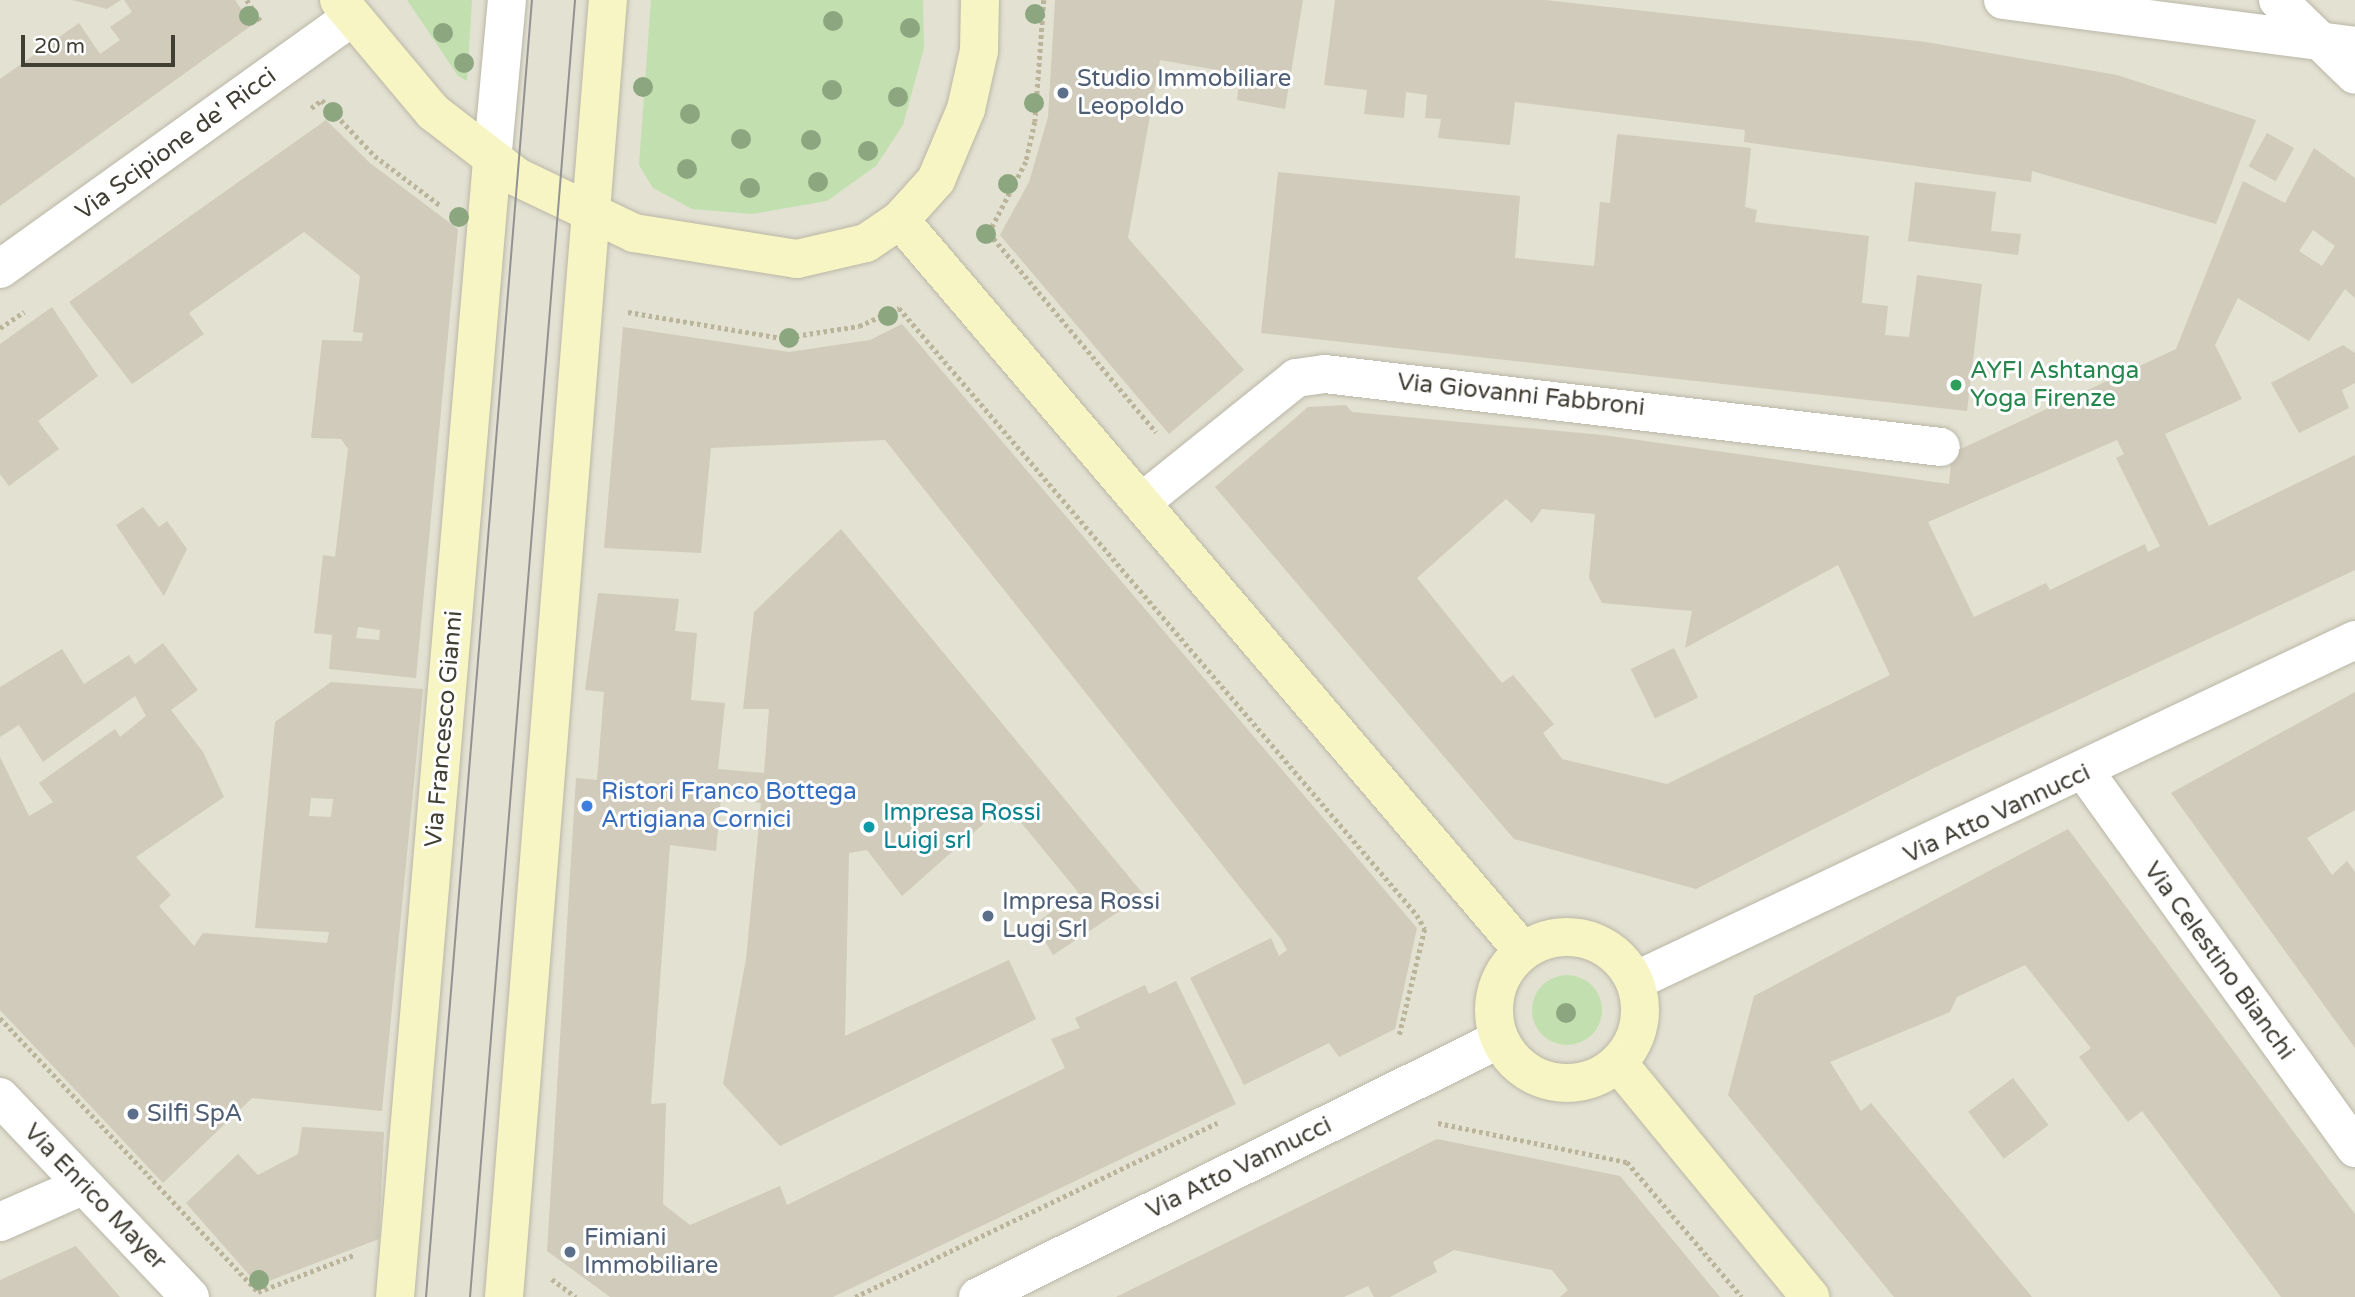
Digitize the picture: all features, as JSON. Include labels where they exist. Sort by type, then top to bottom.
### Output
[{"type":"street","points":[[492,161],[507,0]]},
{"type":"street","points":[[504,1297],[580,334],[596,217],[608,0]]},
{"type":"street","points":[[345,9],[433,112],[492,161],[596,217],[677,242],[797,259],[866,243],[900,219],[936,180],[954,148],[979,51],[980,0]]},
{"type":"street","points":[[2003,0],[2069,4],[2355,46]]},
{"type":"street","points":[[2278,0],[2317,41],[2355,75]]},
{"type":"street","name":"Via Scipione de' Ricci","points":[[0,269],[345,9]]},
{"type":"street","name":"Via Francesco Gianni","points":[[395,1297],[492,161]]},
{"type":"street","points":[[900,219],[1523,951]]},
{"type":"street","name":"Via Giovanni Fabbroni","points":[[1142,502],[1296,378],[1325,374],[1941,447]]},
{"type":"street","name":"Via Atto Vannucci","points":[[1635,981],[2085,772],[2355,640]]},
{"type":"street","name":"Via Celestino Bianchi","points":[[2085,772],[2355,1148]]},
{"type":"street","points":[[1550,939],[1588,940],[1622,961],[1635,981],[1641,1019],[1618,1063],[1592,1080],[1549,1081],[1519,1065],[1500,1039],[1496,990],[1523,951],[1550,939]]},
{"type":"street","name":"Via Atto Vannucci","points":[[984,1296],[1500,1039]]},
{"type":"street","points":[[1618,1063],[1810,1297]]},
{"type":"street","name":"Via Enrico Mayer","points":[[0,1097],[190,1297]]},
{"type":"street","points":[[0,1222],[82,1186]]},
{"type":"path","points":[[247,0],[263,24]]},
{"type":"path","points":[[1044,0],[1042,80],[1026,162],[989,233],[1167,445]]},
{"type":"path","points":[[322,100],[375,156],[438,203]]},
{"type":"path","points":[[615,309],[782,338],[859,326],[899,308],[1417,915],[1424,929],[1399,1037],[1390,1040]]},
{"type":"path","points":[[0,1018],[258,1292],[362,1252]]},
{"type":"path","points":[[855,1297],[1231,1116]]},
{"type":"path","points":[[1432,1122],[1627,1162],[1742,1297]]},
{"type":"shaded area","points":[[0,0],[2355,0],[2355,1297],[0,1297]]},
{"type":"green space","points":[[407,0],[472,0],[467,81],[458,76]]},
{"type":"green space","points":[[651,0],[923,0],[924,48],[903,125],[876,166],[827,201],[752,214],[692,209],[653,188],[639,165]]},
{"type":"green space","points":[[1567,975],[1586,981],[1596,991],[1602,1010],[1596,1029],[1586,1039],[1567,1045],[1548,1039],[1538,1029],[1532,1010],[1538,991],[1548,981]]},
{"type":"building","points":[[72,0],[121,0],[107,9]]},
{"type":"building","points":[[124,0],[235,0],[252,25],[0,206],[0,79],[79,23],[100,54],[120,40],[110,27],[132,12]]},
{"type":"building","points":[[1055,0],[1303,0],[1285,109],[1237,100],[1240,74],[1160,60],[1128,238],[1244,370],[1169,434],[1000,235],[1029,182],[1048,117]]},
{"type":"building","points":[[1335,0],[1545,0],[1926,42],[2117,75],[2256,120],[2216,224],[2032,171],[2031,182],[1744,142],[1745,130],[1515,102],[1510,145],[1438,138],[1441,119],[1425,118],[1427,95],[1406,92],[1404,118],[1364,114],[1367,90],[1324,85]]},
{"type":"building","points":[[326,120],[370,163],[458,229],[416,678],[329,669],[332,635],[314,633],[323,555],[335,557],[348,449],[341,439],[311,438],[322,340],[362,341],[363,333],[353,332],[360,276],[304,232],[189,313],[204,334],[132,384],[69,302]],"holes":[[[358,627],[380,630],[379,640],[356,638]]]},
{"type":"building","points":[[2267,133],[2294,148],[2276,181],[2249,166]]},
{"type":"building","points":[[1617,134],[1751,148],[1745,207],[1757,210],[1755,222],[1869,236],[1862,303],[1888,306],[1885,335],[1909,337],[1917,275],[1982,284],[1967,411],[1261,333],[1278,172],[1520,196],[1515,258],[1594,266],[1600,202],[1610,203]]},
{"type":"building","points":[[2314,148],[2355,178],[2355,298],[2345,289],[2309,341],[2238,298],[2215,345],[2242,399],[2165,434],[2209,526],[2355,455],[2355,570],[1936,767],[1696,889],[1514,839],[1215,487],[1308,407],[1346,405],[1352,412],[1603,435],[1949,484],[1952,453],[2176,349],[2243,181],[2285,203]],"holes":[[[2313,230],[2335,246],[2322,266],[2299,251]],[[2117,440],[2124,454],[2116,458],[2160,546],[2148,552],[2145,544],[2050,590],[2046,583],[1974,617],[1928,522]],[[1506,499],[1532,523],[1542,509],[1595,514],[1589,578],[1602,603],[1692,611],[1685,648],[1838,565],[1890,675],[1667,784],[1562,759],[1543,733],[1554,724],[1513,675],[1502,683],[1417,578]]]},
{"type":"building","points":[[1915,182],[1996,192],[1991,231],[2021,234],[2018,255],[1908,241]]},
{"type":"building","points":[[52,307],[98,376],[38,421],[59,449],[9,486],[0,474],[0,344]]},
{"type":"building","points":[[902,324],[1417,928],[1395,1029],[1339,1057],[1329,1043],[1244,1085],[1190,978],[1271,938],[1279,956],[1287,950],[1281,939],[885,440],[711,448],[701,553],[604,548],[623,327],[789,352],[870,340]]},
{"type":"building","points":[[2343,345],[2355,353],[2355,383],[2342,390],[2349,408],[2299,433],[2271,383]]},
{"type":"building","points":[[143,507],[159,527],[167,521],[187,549],[164,596],[116,525]]},
{"type":"building","points":[[841,529],[1144,895],[1053,955],[1035,924],[1078,892],[1006,804],[902,896],[867,850],[849,853],[845,1036],[1009,960],[1036,1019],[780,1146],[723,1084],[746,959],[761,803],[721,798],[716,851],[670,845],[651,1104],[666,1103],[663,1204],[690,1225],[780,1186],[787,1205],[1065,1068],[1051,1039],[1080,1028],[1075,1018],[1145,985],[1149,994],[1176,981],[1236,1104],[833,1297],[610,1297],[547,1251],[576,778],[597,780],[604,692],[585,690],[598,593],[679,599],[675,631],[697,633],[691,700],[725,703],[718,769],[764,773],[769,709],[743,709],[754,612]]},
{"type":"building","points":[[163,643],[198,690],[171,710],[203,752],[224,797],[136,857],[171,895],[159,906],[194,946],[203,933],[327,943],[329,932],[255,928],[275,722],[331,682],[423,689],[382,1111],[252,1098],[163,1183],[0,1010],[0,757],[29,816],[53,802],[39,783],[115,729],[120,737],[146,716],[135,696],[43,762],[19,725],[0,737],[0,687],[62,649],[84,684],[129,655],[135,664]],"holes":[[[311,798],[333,799],[331,817],[309,816]]]},
{"type":"building","points":[[1674,648],[1698,697],[1655,718],[1631,669]]},
{"type":"building","points":[[2355,692],[2355,810],[2307,838],[2332,875],[2347,861],[2355,872],[2355,1048],[2171,793]]},
{"type":"building","points":[[2068,829],[2355,1214],[2355,1297],[2281,1297],[2142,1111],[2128,1122],[2079,1057],[2091,1048],[2025,965],[1957,997],[1950,1012],[1830,1062],[1861,1111],[1871,1103],[2032,1297],[1894,1297],[1728,1095],[1754,996]]},
{"type":"building","points":[[2013,1078],[2049,1125],[2004,1159],[1968,1112]]},
{"type":"building","points":[[302,1127],[384,1132],[379,1239],[258,1285],[186,1203],[238,1154],[258,1175],[298,1154]]},
{"type":"building","points":[[1437,1139],[1620,1176],[1720,1297],[1560,1297],[1568,1290],[1552,1270],[1454,1250],[1433,1262],[1437,1272],[1390,1297],[1374,1297],[1368,1286],[1344,1297],[1116,1297]]},
{"type":"building","points":[[76,1246],[120,1297],[0,1297],[0,1280]]},
{"type":"tram line","points":[[426,1297],[532,0]]},
{"type":"tram line","points":[[470,1297],[575,0]]},
{"type":"place","name":"Studio Immobiliare Leopoldo","points":[[1063,93]]},
{"type":"place","name":"AYFI Ashtanga Yoga Firenze","points":[[1956,385]]},
{"type":"place","name":"Ristori Franco Bottega Artigiana Cornici","points":[[587,806]]},
{"type":"place","name":"Impresa Rossi Luigi srl","points":[[869,827]]},
{"type":"place","name":"Impresa Rossi Lugi Srl","points":[[988,916]]},
{"type":"place","name":"Silfi SpA","points":[[133,1114]]},
{"type":"place","name":"Fimiani Immobiliare","points":[[570,1252]]}]
